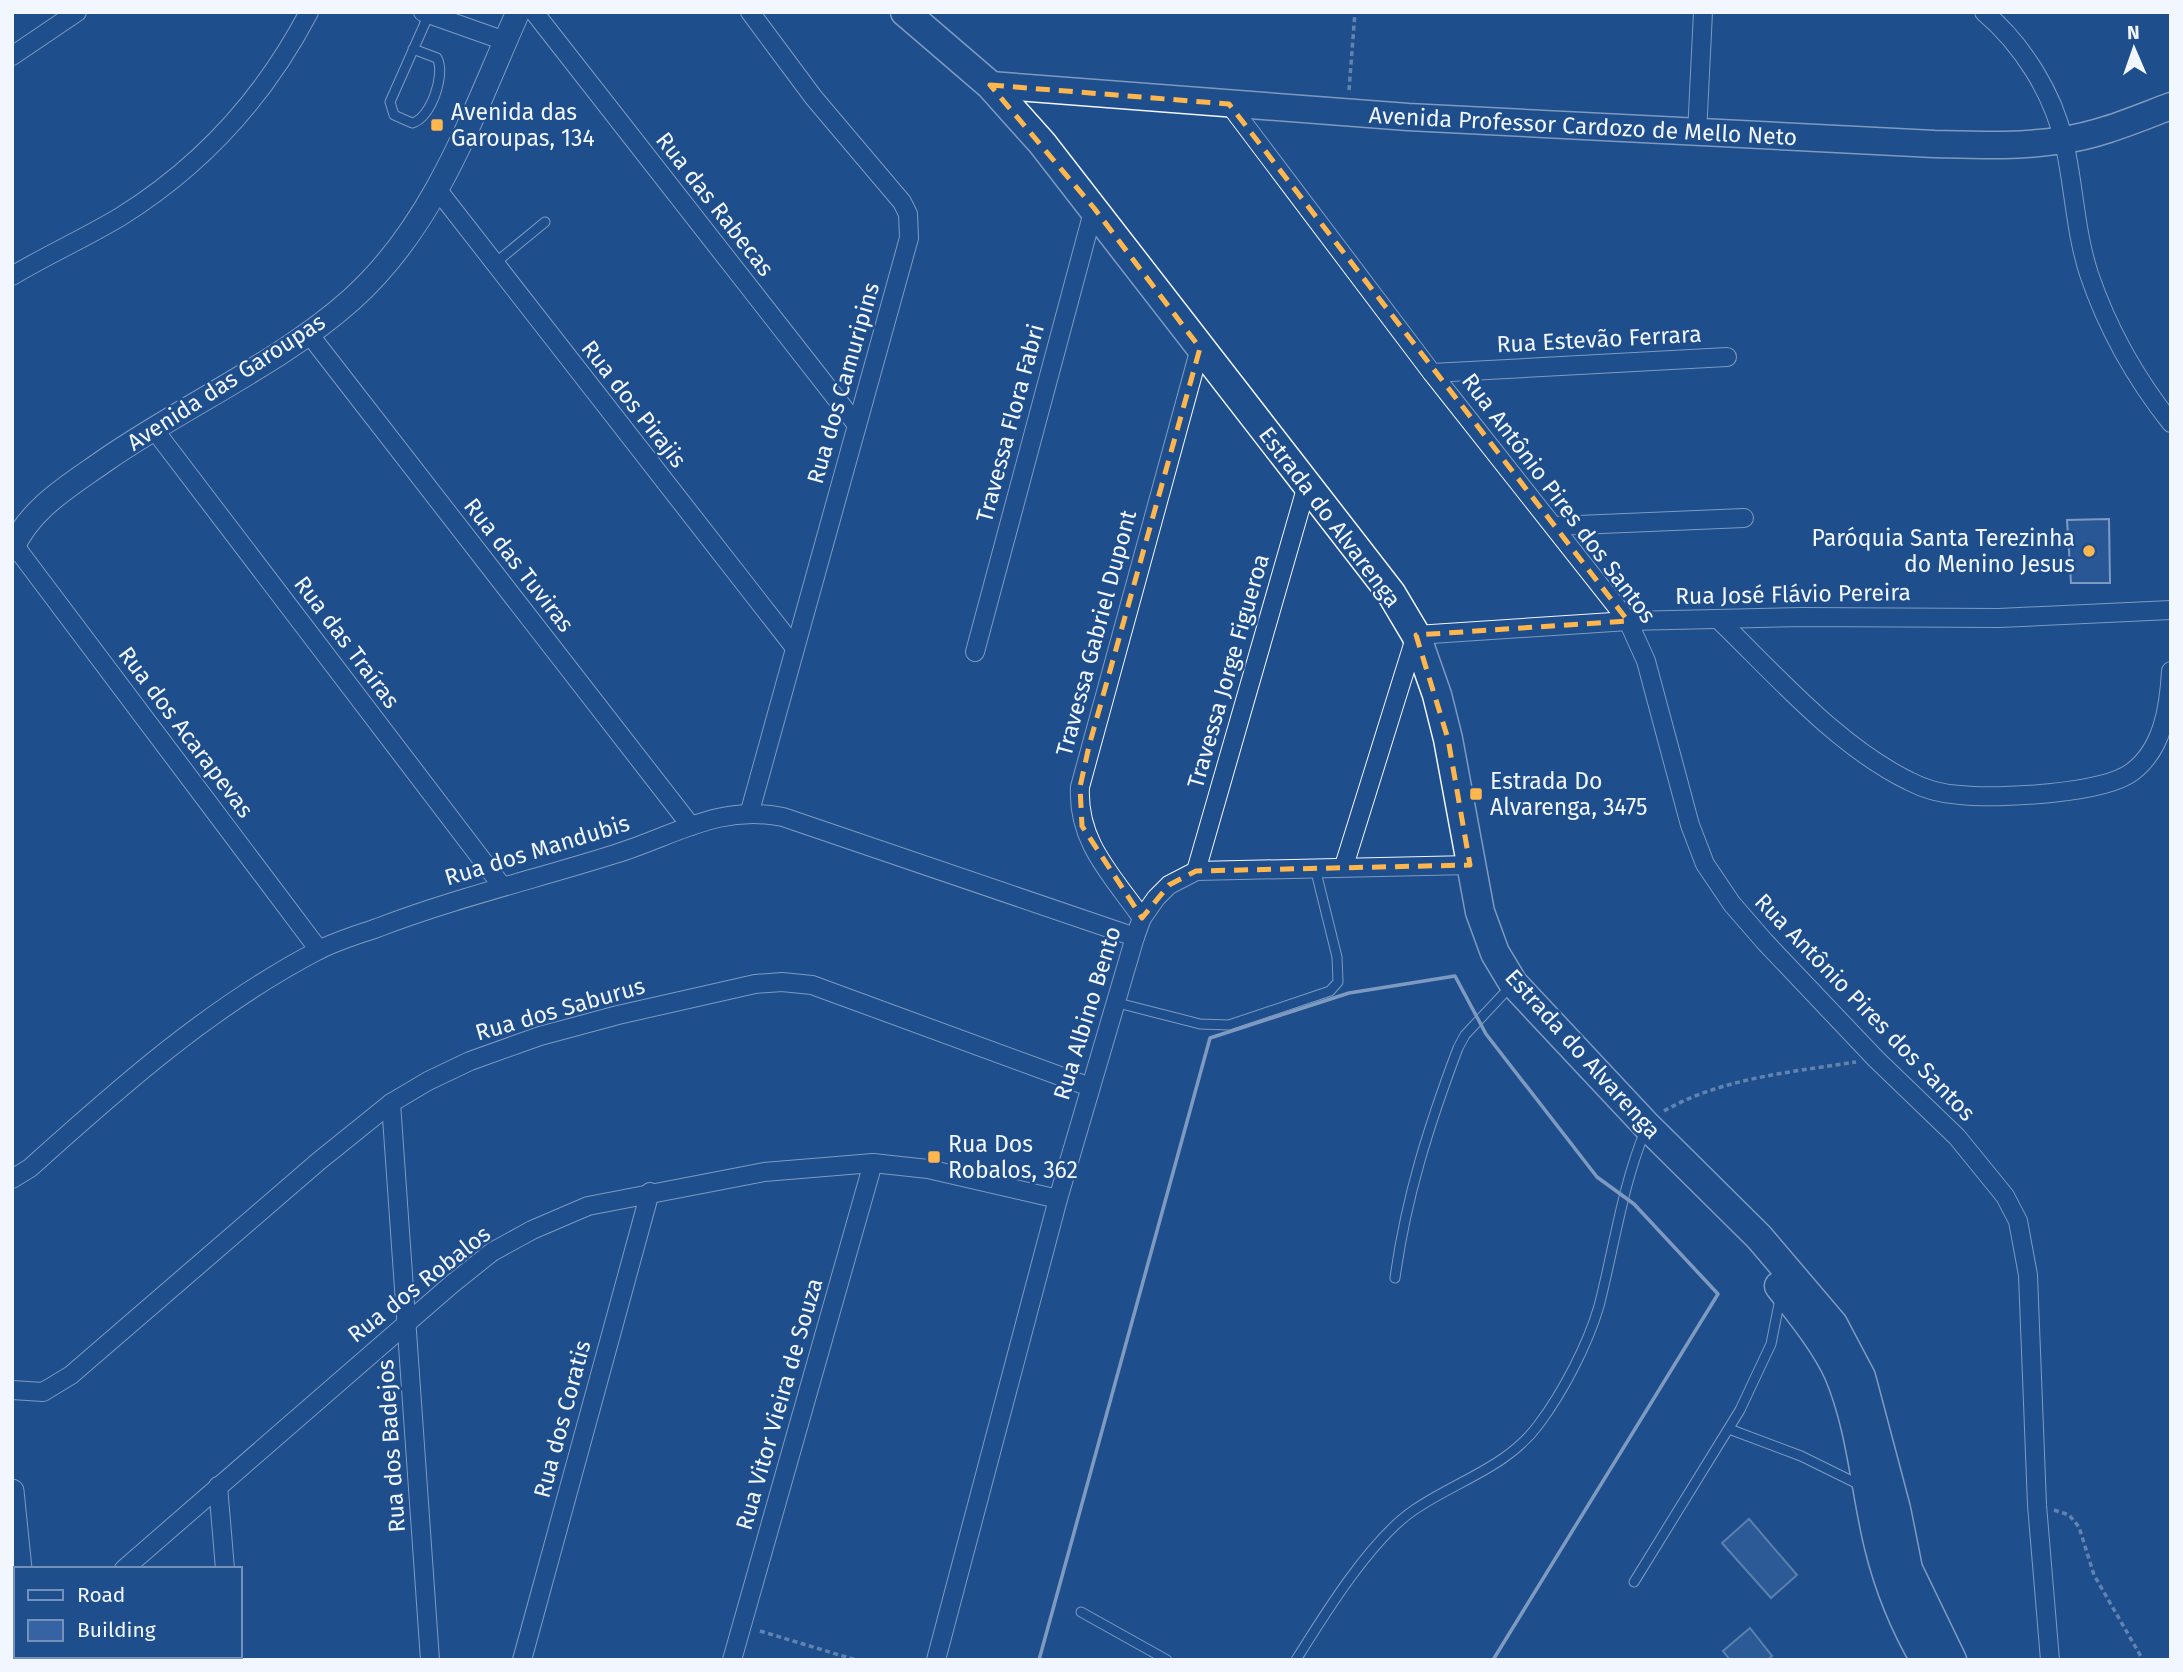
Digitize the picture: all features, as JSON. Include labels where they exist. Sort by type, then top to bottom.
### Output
[{"type":"main road","name":"Estrada do Alvarenga","points":[[905,12],[990,85],[1094,208],[1391,593],[1416,635],[1448,739],[1480,912],[1495,953],[1513,983],[1803,1287],[1833,1324],[1850,1353],[1868,1402],[1908,1569],[1952,1660]]},
{"type":"main road","name":"Avenida Professor Cardozo de Mello Neto","points":[[990,85],[1229,104],[1697,134],[1934,144],[1992,145],[2063,140],[2115,127],[2171,106]]},
{"type":"main road","name":"Estrada do Alvarenga","points":[[1706,1184],[1759,1262],[1822,1344],[1838,1372],[1849,1400],[1879,1546],[1907,1629],[1925,1660]]},
{"type":"street","points":[[12,56],[77,12]]},
{"type":"street","points":[[12,276],[118,218],[176,180],[242,114],[289,50],[309,12]]},
{"type":"street","name":"Avenida das Garoupas","points":[[13,546],[51,498],[153,428],[309,334],[353,298],[411,233],[437,189],[518,12]]},
{"type":"street","name":"Rua das Rabecas","points":[[534,12],[857,425]]},
{"type":"street","name":"Rua dos Camuripins","points":[[750,12],[814,98],[908,214],[909,238],[750,811]]},
{"type":"street","points":[[1697,134],[1703,12]]},
{"type":"street","points":[[1983,12],[2027,60],[2049,101],[2063,140],[2088,272],[2112,329],[2147,393],[2171,423]]},
{"type":"street","points":[[427,13],[505,41]]},
{"type":"street","name":"Rua Antônio Pires dos Santos","points":[[1229,104],[1432,373],[1628,621],[1646,661],[1690,824],[1705,864],[1732,904],[1876,1059],[1957,1137],[2004,1196],[2018,1221],[2028,1275],[2037,1505],[2050,1660]]},
{"type":"street","name":"Rua dos Pirajis","points":[[437,189],[795,648]]},
{"type":"street","name":"Travessa Flora Fabri","points":[[975,652],[1094,208]]},
{"type":"street","name":"Rua das Tuviras","points":[[309,334],[691,826]]},
{"type":"street","name":"Travessa Gabriel Dupont","points":[[1142,918],[1090,844],[1082,826],[1080,787],[1200,348]]},
{"type":"street","name":"Rua Estevão Ferrara","points":[[1432,373],[1727,357]]},
{"type":"street","name":"Rua das Traíras","points":[[153,428],[502,886]]},
{"type":"street","name":"Travessa Jorge Figueroa","points":[[1196,871],[1307,485]]},
{"type":"street","points":[[1554,526],[1744,518]]},
{"type":"street","name":"Rua dos Acarapevas","points":[[13,546],[318,950]]},
{"type":"street","name":"Rua José Flávio Pereira","points":[[1416,635],[1628,621],[2000,618],[2171,610]]},
{"type":"street","points":[[1718,619],[1818,716],[1877,763],[1908,781],[1934,791],[1961,796],[2075,791],[2116,781],[2132,773],[2158,739],[2166,715],[2171,671]]},
{"type":"street","points":[[1344,866],[1416,635]]},
{"type":"street","name":"Rua dos Mandubis","points":[[12,1179],[30,1168],[141,1069],[179,1039],[318,950],[440,904],[617,853],[691,826],[750,811],[783,817],[1135,937]]},
{"type":"street","name":"Rua Albino Bento","points":[[936,1660],[1058,1199],[1114,1002],[1142,918],[1169,885],[1196,871],[1314,866],[1470,865]]},
{"type":"street","name":"Rua dos Saburus","points":[[12,1390],[43,1392],[71,1375],[391,1103],[470,1061],[540,1036],[711,993],[782,982],[812,985],[1090,1087]]},
{"type":"street","name":"Rua dos Badejos","points":[[391,1103],[430,1660]]},
{"type":"street","name":"Rua dos Robalos","points":[[126,1567],[407,1320],[492,1252],[532,1230],[588,1206],[764,1172],[873,1163],[928,1169],[1058,1199]]},
{"type":"street","name":"Rua Vitor Vieira de Souza","points":[[732,1660],[873,1163]]},
{"type":"street","name":"Rua dos Coratis","points":[[522,1660],[650,1192]]},
{"type":"street","points":[[218,1486],[225,1567]]},
{"type":"street","points":[[12,1491],[20,1567]]},
{"type":"lane","points":[[413,49],[437,58],[441,74],[424,116],[412,123],[394,115],[390,108],[427,13]]},
{"type":"lane","points":[[494,264],[545,222]]},
{"type":"lane","points":[[1114,1002],[1200,1024],[1229,1025],[1330,991],[1338,982],[1337,957],[1314,866]]},
{"type":"lane","points":[[1395,1278],[1406,1204],[1458,1048],[1474,1024],[1513,983]]},
{"type":"lane","points":[[1297,1660],[1387,1532],[1412,1511],[1518,1450],[1541,1423],[1586,1342],[1598,1307],[1634,1157],[1647,1126]]},
{"type":"lane","points":[[1634,1581],[1729,1429],[1771,1344],[1782,1290]]},
{"type":"lane","points":[[1729,1429],[1801,1456],[1869,1490]]},
{"type":"lane","points":[[1081,1612],[1167,1660]]},
{"type":"path","points":[[1348,112],[1355,12]]},
{"type":"path","points":[[1647,1126],[1666,1110],[1709,1092],[1750,1080],[1876,1059]]},
{"type":"path","points":[[2037,1505],[2068,1515],[2076,1521],[2094,1574],[2143,1660]]},
{"type":"path","points":[[741,1625],[856,1660]]},
{"type":"highlighted area","points":[[990,85],[1229,104],[1628,621],[1416,635],[1448,739],[1470,865],[1196,871],[1169,885],[1142,918],[1082,826],[1080,787],[1089,746],[1200,348],[1094,208]]},
{"type":"water","points":[[1749,1519],[1797,1575],[1771,1598],[1722,1543]]},
{"type":"water","points":[[1750,1628],[1772,1656],[1768,1660],[1730,1660],[1723,1651]]},
{"type":"building","name":"Paróquia Santa Terezinha do Menino Jesus","points":[[2109,519],[2110,583],[2071,583],[2067,520]]},
{"type":"wall","points":[[1039,1660],[1210,1038],[1349,993],[1455,976],[1486,1034],[1597,1177],[1634,1204],[1718,1294],[1493,1660]]},
{"type":"place","name":"Avenida das Garoupas, 134","points":[[437,125]]},
{"type":"place","name":"Paróquia Santa Terezinha do Menino Jesus","points":[[2089,551]]},
{"type":"place","name":"Estrada Do Alvarenga, 3475","points":[[1476,794]]},
{"type":"place","name":"Rua Dos Robalos, 362","points":[[934,1157]]}]
